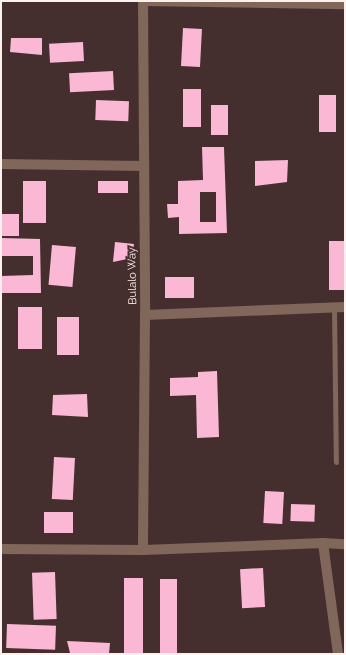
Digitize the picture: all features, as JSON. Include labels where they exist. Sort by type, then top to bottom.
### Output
[{"type":"street","points":[[143,1],[345,4]]},
{"type":"street","name":"Bulalo Way","points":[[143,1],[145,315],[143,550]]},
{"type":"street","points":[[1,164],[144,166]]},
{"type":"street","points":[[145,315],[345,307]]},
{"type":"street","points":[[323,543],[338,654]]},
{"type":"street","points":[[1,550],[143,550],[323,543],[345,544]]},
{"type":"lane","points":[[334,308],[336,462]]},
{"type":"building","points":[[183,28],[202,29],[200,67],[181,66]]},
{"type":"building","points":[[11,38],[42,38],[42,55],[10,52]]},
{"type":"building","points":[[83,42],[84,61],[50,63],[49,44]]},
{"type":"building","points":[[113,71],[114,90],[70,92],[69,73]]},
{"type":"building","points":[[183,89],[201,89],[201,127],[183,127]]},
{"type":"building","points":[[319,95],[336,95],[336,132],[319,132]]},
{"type":"building","points":[[96,100],[129,101],[128,121],[95,120]]},
{"type":"building","points":[[211,105],[228,105],[228,135],[211,135]]},
{"type":"building","points":[[202,147],[224,147],[227,233],[179,234],[179,217],[168,218],[167,204],[178,204],[178,181],[203,180]],"holes":[[[200,192],[216,192],[216,222],[200,222]]]},
{"type":"building","points":[[288,160],[287,182],[255,186],[255,161]]},
{"type":"building","points":[[23,181],[46,181],[46,223],[23,223]]},
{"type":"building","points":[[98,181],[128,181],[128,193],[98,193]]},
{"type":"building","points":[[1,214],[19,214],[19,236],[1,236]]},
{"type":"building","points":[[1,238],[40,239],[41,293],[1,293],[1,276],[33,275],[33,256],[1,256]]},
{"type":"building","points":[[329,241],[345,241],[345,290],[329,290]]},
{"type":"building","points":[[115,242],[134,244],[132,258],[113,262]]},
{"type":"building","points":[[52,245],[76,247],[72,287],[49,285]]},
{"type":"building","points":[[165,277],[194,277],[194,298],[165,298]]},
{"type":"building","points":[[18,307],[42,307],[42,349],[18,349]]},
{"type":"building","points":[[57,317],[79,317],[79,355],[57,355]]},
{"type":"building","points":[[217,371],[219,437],[197,438],[196,395],[170,396],[170,378],[198,377],[198,372]]},
{"type":"building","points":[[87,394],[88,417],[52,415],[53,395]]},
{"type":"building","points":[[54,457],[75,458],[73,500],[52,499]]},
{"type":"building","points":[[265,491],[284,492],[282,524],[263,523]]},
{"type":"building","points":[[291,504],[315,505],[314,522],[290,521]]},
{"type":"building","points":[[44,512],[73,512],[73,533],[44,533]]},
{"type":"building","points":[[263,568],[265,607],[242,608],[240,569]]},
{"type":"building","points":[[55,572],[57,619],[34,620],[32,573]]},
{"type":"building","points":[[124,578],[143,578],[143,654],[124,654]]},
{"type":"building","points":[[160,579],[177,579],[177,654],[160,654]]},
{"type":"building","points":[[7,624],[56,626],[55,650],[6,648]]},
{"type":"building","points":[[67,641],[110,643],[109,654],[70,653]]}]
